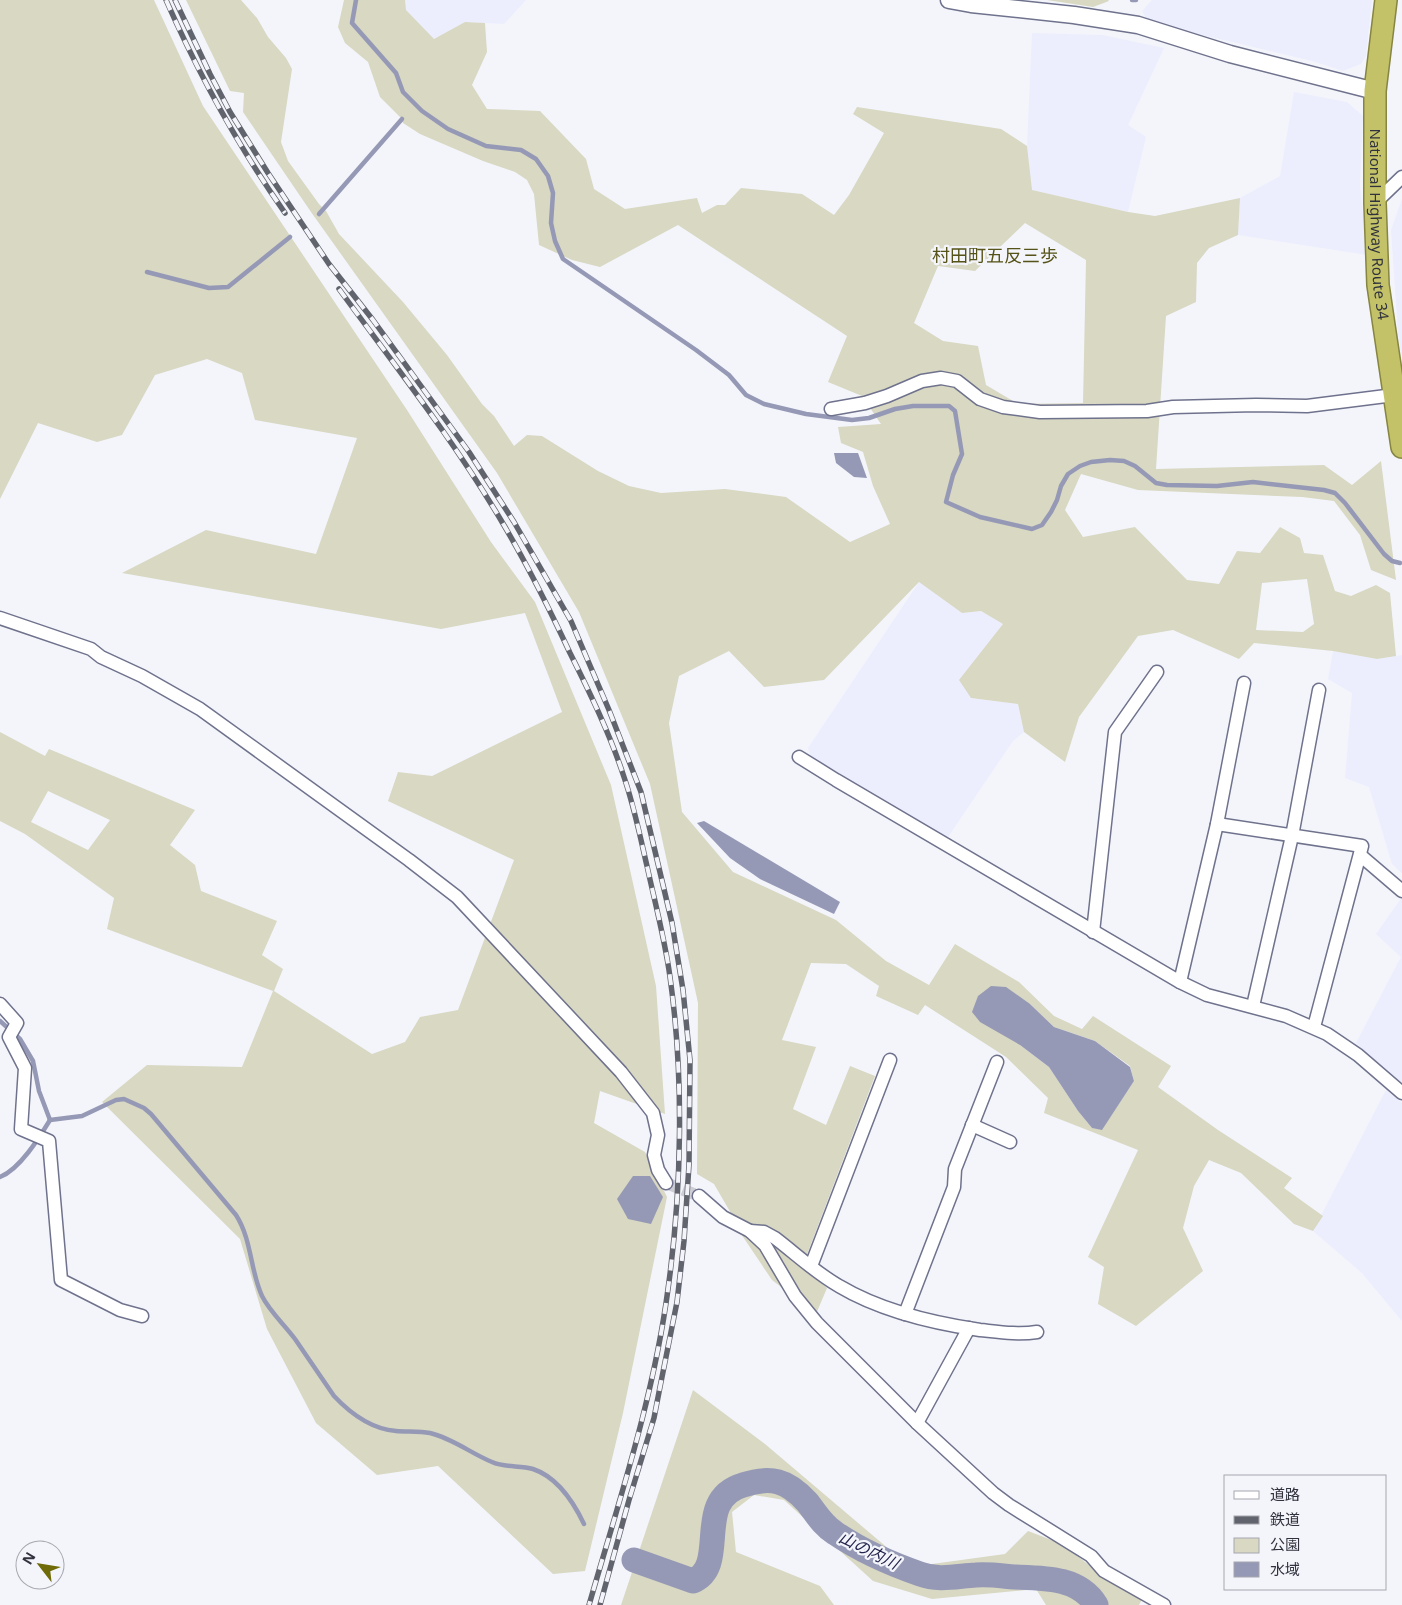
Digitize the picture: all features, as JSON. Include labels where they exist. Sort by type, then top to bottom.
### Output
[{"type":"highway","name":"National Highway Route 34","points":[[1386,0],[1375,91],[1375,202],[1378,285],[1402,447]]},
{"type":"street","points":[[949,0],[1074,15],[1138,25],[1230,54],[1375,91]]},
{"type":"street","points":[[1375,202],[1402,177]]},
{"type":"street","points":[[830,409],[865,403],[922,381],[941,378],[957,381],[980,399],[1003,407],[1040,412],[1147,411],[1173,407],[1256,405],[1307,406],[1394,395]]},
{"type":"street","points":[[0,618],[91,649],[101,657],[142,676],[200,709],[409,860],[457,897],[621,1072],[653,1113],[658,1135],[654,1154],[658,1170],[666,1182]]},
{"type":"street","points":[[1093,932],[1115,732],[1156,672]]},
{"type":"street","points":[[1180,982],[1218,824],[1244,683]]},
{"type":"street","points":[[1254,1006],[1292,836],[1319,690]]},
{"type":"street","points":[[800,757],[1180,982],[1206,995],[1254,1006],[1314,1027],[1327,1034],[1358,1055],[1402,1093]]},
{"type":"street","points":[[1218,824],[1362,846],[1314,1027]]},
{"type":"street","points":[[1360,855],[1402,891]]},
{"type":"street","points":[[0,1004],[17,1023],[9,1036],[25,1068],[21,1129],[49,1141],[61,1280],[120,1310],[142,1316]]},
{"type":"street","points":[[811,1266],[890,1060]]},
{"type":"street","points":[[905,1314],[954,1187],[955,1169],[997,1062]]},
{"type":"street","points":[[972,1125],[1010,1142]]},
{"type":"street","points":[[699,1196],[723,1217],[750,1231],[765,1245],[794,1296],[817,1323],[917,1423],[993,1493],[1090,1556],[1104,1571],[1164,1605]]},
{"type":"street","points":[[750,1231],[764,1232],[775,1238],[838,1286],[867,1301],[905,1314],[969,1328],[1027,1334],[1037,1332]]},
{"type":"street","points":[[917,1423],[969,1328]]},
{"type":"shaded area","points":[[405,0],[526,0],[504,24],[465,22],[434,40],[406,10]]},
{"type":"shaded area","points":[[1152,0],[1372,0],[1366,56],[1361,64],[1343,71],[1312,61],[1148,22],[1142,11]]},
{"type":"shaded area","points":[[1032,33],[1103,35],[1164,48],[1128,125],[1146,137],[1128,212],[1031,190],[1027,146]]},
{"type":"shaded area","points":[[1294,92],[1347,102],[1363,116],[1360,186],[1367,255],[1238,235],[1240,198],[1280,176]]},
{"type":"shaded area","points":[[1402,199],[1402,358],[1398,333],[1391,230]]},
{"type":"shaded area","points":[[919,582],[962,613],[981,611],[1003,624],[971,698],[1018,704],[1024,732],[1013,741],[946,840],[812,761],[808,748]]},
{"type":"shaded area","points":[[1333,651],[1377,659],[1402,655],[1402,873],[1392,864],[1369,787],[1345,778],[1352,693],[1328,679]]},
{"type":"shaded area","points":[[1402,897],[1402,1084],[1356,1043],[1401,957],[1376,934]]},
{"type":"shaded area","points":[[1386,1090],[1402,1103],[1402,1321],[1362,1273],[1313,1231]]},
{"type":"green space","points":[[0,0],[154,0],[203,106],[407,410],[491,542],[535,602],[611,785],[656,986],[665,1114],[600,1091],[594,1123],[645,1152],[667,1197],[623,1413],[585,1571],[553,1574],[438,1466],[377,1475],[316,1423],[267,1329],[240,1239],[102,1102],[147,1065],[242,1067],[273,991],[107,929],[114,898],[25,834],[0,821],[0,732],[45,756],[49,749],[195,810],[170,845],[195,865],[201,891],[277,921],[262,955],[283,969],[274,991],[372,1054],[405,1042],[420,1017],[458,1010],[514,860],[388,801],[398,772],[432,776],[562,712],[525,613],[441,629],[122,573],[206,530],[316,554],[357,438],[255,420],[242,373],[207,359],[155,375],[122,435],[97,442],[38,423],[0,499]],"holes":[[[48,791],[110,820],[88,850],[31,822]]]},
{"type":"green space","points":[[186,0],[241,0],[257,18],[268,37],[286,58],[292,69],[281,142],[288,161],[326,211],[339,234],[403,302],[447,355],[482,404],[494,416],[514,446],[527,435],[542,436],[598,471],[629,486],[661,493],[725,489],[786,497],[850,542],[890,524],[873,486],[863,452],[841,443],[838,427],[881,424],[862,396],[828,382],[847,336],[678,225],[600,267],[572,260],[539,245],[534,194],[527,180],[515,172],[483,161],[420,134],[403,123],[401,118],[380,97],[368,62],[345,43],[338,27],[344,0],[405,0],[406,10],[434,39],[465,22],[485,23],[487,52],[472,85],[487,109],[540,111],[586,159],[594,189],[625,209],[697,198],[702,213],[717,205],[725,205],[741,188],[802,194],[834,215],[849,195],[884,133],[853,114],[857,107],[1001,129],[1027,146],[1032,190],[1128,212],[1155,216],[1240,198],[1238,235],[1209,248],[1197,263],[1196,302],[1166,316],[1156,469],[1324,465],[1352,485],[1381,461],[1396,580],[1371,570],[1360,535],[1334,501],[1302,497],[1138,490],[1081,474],[1065,510],[1083,537],[1135,527],[1187,580],[1219,584],[1237,551],[1260,553],[1280,527],[1300,538],[1304,553],[1323,555],[1335,591],[1351,596],[1376,585],[1390,593],[1396,656],[1377,659],[1333,651],[1254,643],[1239,659],[1173,630],[1138,636],[1079,717],[1065,762],[1024,732],[1018,704],[971,698],[959,680],[1003,624],[981,611],[962,613],[919,582],[824,680],[764,687],[729,651],[679,676],[669,723],[682,812],[733,872],[836,920],[886,961],[929,985],[955,944],[1019,982],[1054,1016],[1082,1029],[1093,1016],[1171,1066],[1158,1087],[1218,1130],[1292,1178],[1284,1188],[1323,1216],[1313,1231],[1294,1224],[1241,1173],[1209,1160],[1194,1186],[1183,1228],[1203,1271],[1136,1326],[1098,1304],[1104,1267],[1088,1257],[1138,1150],[1044,1113],[1048,1098],[1006,1057],[925,1005],[918,1015],[876,996],[879,986],[846,964],[811,963],[782,1040],[816,1047],[793,1109],[826,1125],[850,1066],[875,1076],[803,1265],[827,1288],[816,1314],[772,1280],[737,1228],[732,1215],[714,1184],[697,1174],[698,1003],[650,784],[579,612],[497,473],[311,212],[243,112],[244,93],[230,91]],"holes":[[[1025,223],[1086,260],[1083,403],[1018,404],[986,385],[978,346],[943,341],[914,323],[938,266],[975,271]],[[1307,579],[1314,624],[1303,632],[1256,630],[1262,583]],[[1030,1004],[1054,1027],[1095,1041],[1130,1066],[1134,1081],[1102,1129],[1092,1128],[1078,1111],[1049,1067],[1020,1045]]]},
{"type":"green space","points":[[1047,0],[1108,0],[1109,1],[1093,7]]},
{"type":"green space","points":[[693,1390],[765,1444],[910,1567],[1005,1554],[1028,1531],[1062,1544],[1108,1580],[1142,1599],[1139,1605],[1046,1605],[1036,1589],[932,1599],[873,1581],[784,1500],[754,1495],[732,1512],[736,1552],[820,1586],[834,1605],[621,1605]]},
{"type":"water","points":[[834,453],[858,453],[867,478],[854,477],[836,463]]},
{"type":"water","points":[[704,821],[840,902],[834,914],[760,879],[730,858],[697,823]]},
{"type":"water","points":[[991,986],[1006,987],[1030,1004],[1054,1027],[1095,1041],[1130,1067],[1134,1081],[1102,1130],[1092,1128],[1078,1111],[1049,1067],[1020,1045],[980,1022],[972,1012],[978,996]]},
{"type":"water","points":[[633,1176],[650,1176],[663,1197],[651,1224],[628,1219],[617,1199]]},
{"type":"waterway","points":[[356,0],[352,23],[396,73],[403,92],[422,111],[448,129],[486,146],[521,150],[536,159],[548,176],[553,193],[551,223],[555,241],[563,259],[696,350],[729,375],[746,395],[764,404],[806,414],[852,420],[869,418],[895,409],[913,406],[949,406],[955,411],[962,454],[953,475],[946,502],[980,517],[1032,529],[1042,525],[1051,512],[1068,474],[1080,466],[1091,462],[1124,461],[1135,466],[1156,483],[1167,485],[1217,486],[1253,482],[1324,490],[1335,493],[1345,503],[1384,554],[1392,561],[1400,563]]},
{"type":"waterway","points":[[319,214],[402,119]]},
{"type":"waterway","points":[[147,272],[209,288],[228,287],[290,237]]},
{"type":"waterway","points":[[0,1021],[20,1039],[33,1061],[39,1091],[50,1120]]},
{"type":"waterway","points":[[50,1120],[82,1116],[116,1100],[124,1099],[144,1108],[236,1215],[245,1235],[255,1276],[265,1302],[295,1339],[340,1402],[354,1414],[378,1427],[387,1430],[438,1435],[497,1464],[528,1468],[542,1473],[564,1492],[584,1524]]},
{"type":"waterway","points":[[0,1177],[22,1160],[50,1120]]},
{"type":"waterway","name":"山の内川","points":[[634,1560],[693,1581],[704,1573],[709,1561],[715,1518],[719,1504],[728,1493],[743,1485],[753,1482],[770,1481],[785,1485],[800,1495],[830,1530],[876,1556],[909,1570],[934,1577],[948,1578],[986,1575],[1060,1581],[1080,1589],[1096,1605]]},
{"type":"tunnel","points":[[666,1183],[699,1196]]},
{"type":"railway","points":[[166,0],[220,110],[251,162],[285,213]]},
{"type":"railway","points":[[175,0],[230,112],[268,173],[329,264],[373,320],[469,452],[514,522],[571,621],[641,792],[672,923],[683,990],[690,1060],[689,1165],[684,1241],[677,1302],[654,1418],[600,1605]]},
{"type":"railway","points":[[339,289],[466,465],[505,527],[547,605],[599,714],[624,777],[637,821],[660,922],[670,977],[678,1053],[680,1133],[673,1251],[662,1329],[645,1409],[589,1605]]},
{"type":"district","name":"村田町五反三歩","points":[[995,256]]}]
